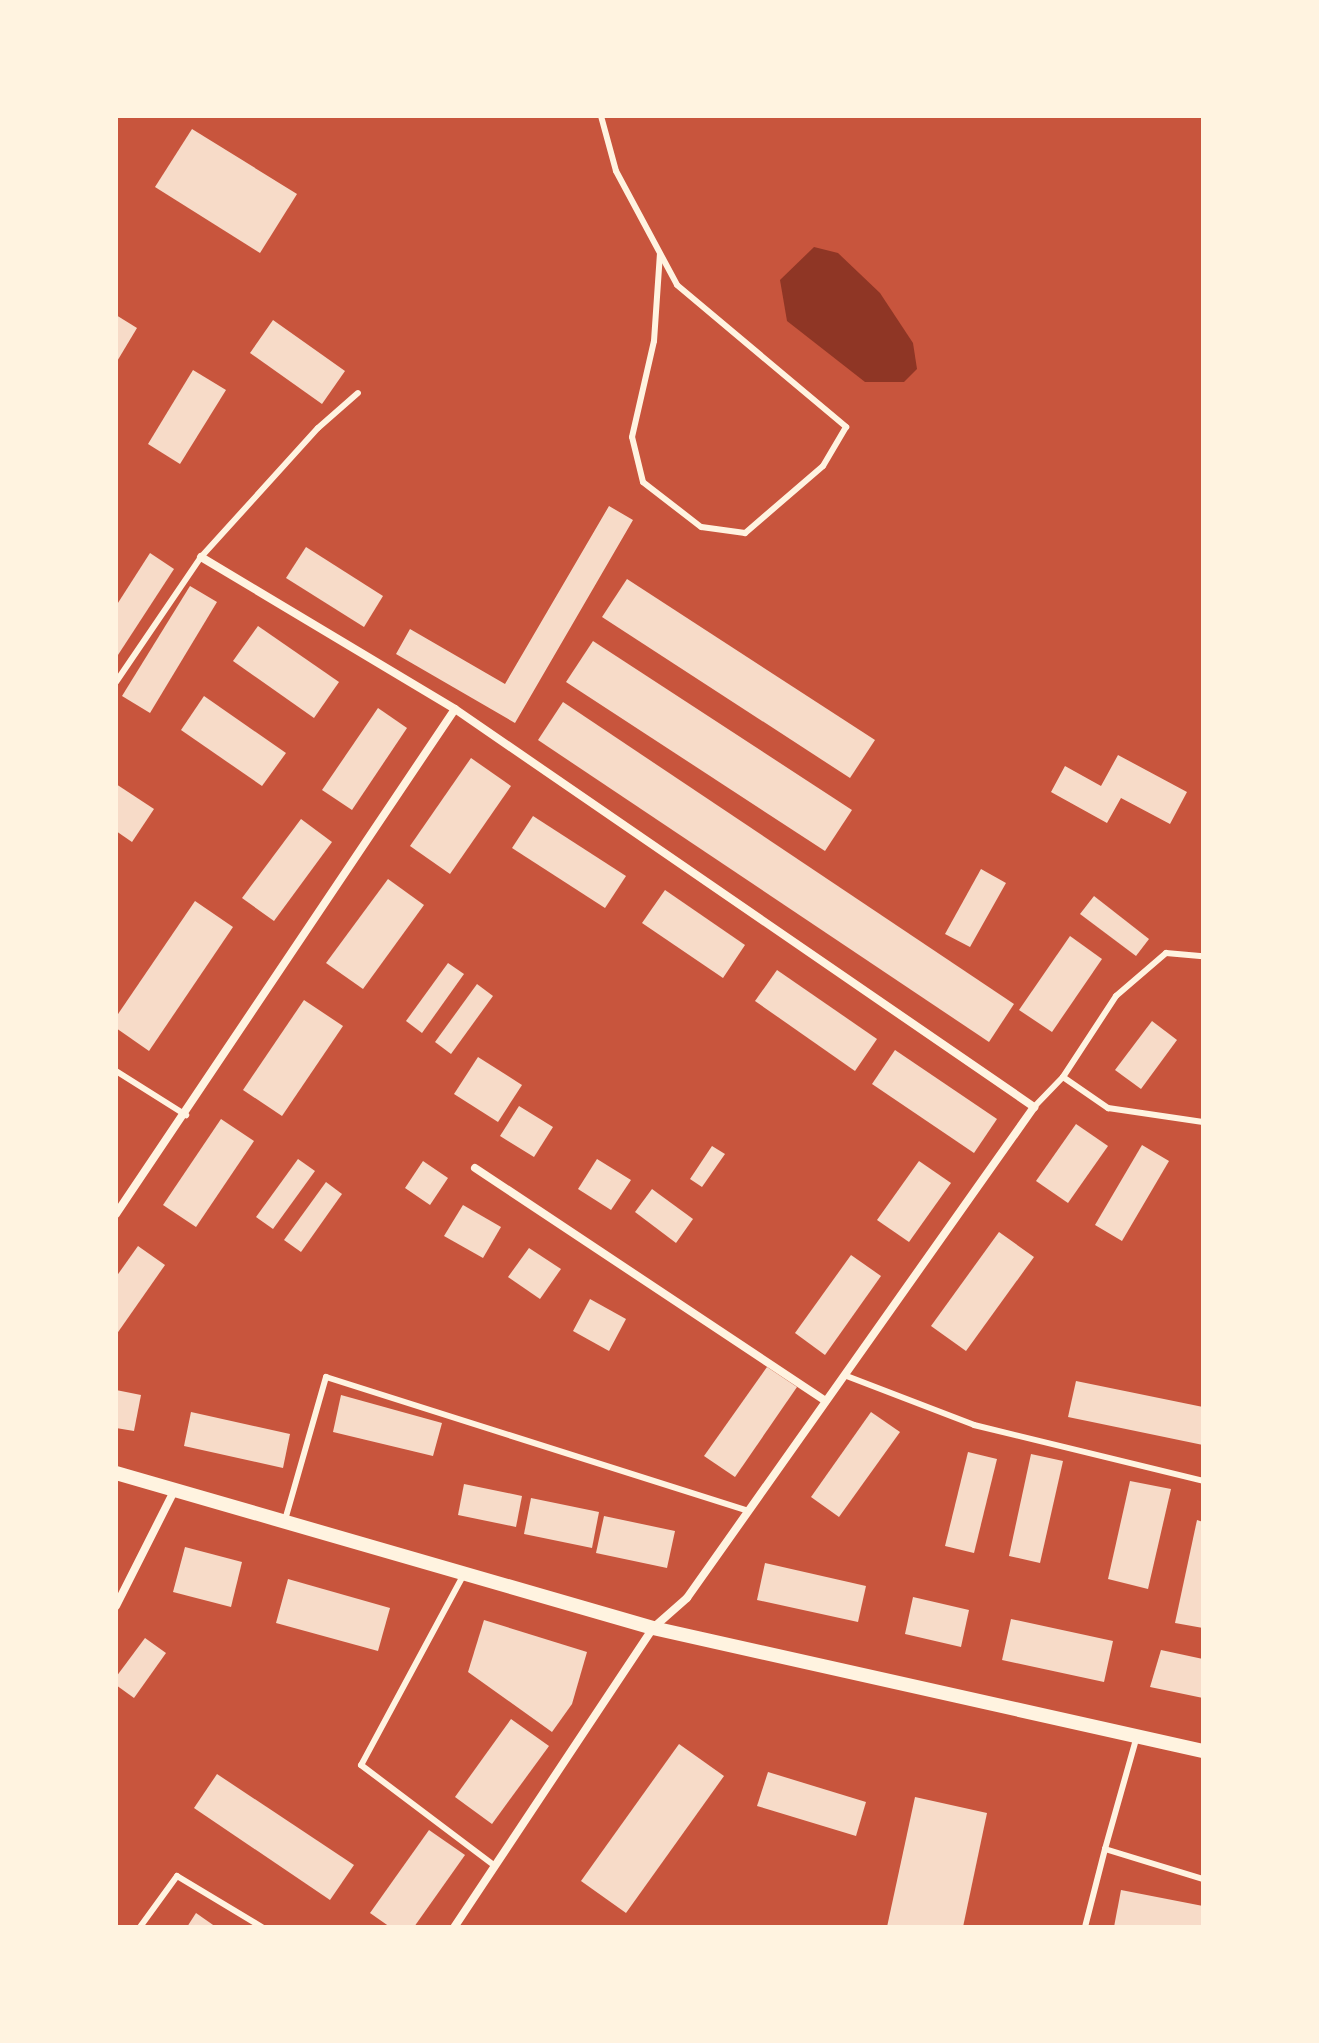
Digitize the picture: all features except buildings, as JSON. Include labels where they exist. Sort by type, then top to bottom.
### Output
[{"type":"street","points":[[201,557],[455,709],[1034,1107],[687,1598],[653,1628],[454,1927]]},
{"type":"street","points":[[116,1214],[186,1115],[455,709]]},
{"type":"street","points":[[475,1168],[826,1401]]},
{"type":"street","points":[[116,1473],[466,1570],[653,1628],[1203,1751]]},
{"type":"street","points":[[117,1602],[176,1488]]},
{"type":"lane","points":[[601,116],[616,171],[677,285],[846,427],[823,466],[745,533],[701,527],[643,482],[632,437],[654,341],[660,254]]},
{"type":"lane","points":[[116,682],[201,557],[318,428],[358,393]]},
{"type":"lane","points":[[1034,1107],[1063,1077],[1116,996],[1166,953],[1203,956]]},
{"type":"lane","points":[[116,1071],[186,1115]]},
{"type":"lane","points":[[1063,1077],[1108,1108],[1203,1122]]},
{"type":"lane","points":[[844,1375],[974,1425],[1203,1481]]},
{"type":"lane","points":[[285,1520],[326,1377],[748,1511]]},
{"type":"lane","points":[[466,1570],[361,1765],[495,1866]]},
{"type":"lane","points":[[1085,1927],[1137,1736]]},
{"type":"lane","points":[[1105,1849],[1203,1879]]},
{"type":"lane","points":[[140,1927],[177,1876],[262,1927]]},
{"type":"shaded area","points":[[814,247],[838,253],[880,293],[913,343],[917,369],[904,382],[865,382],[787,321],[780,280]]}]
